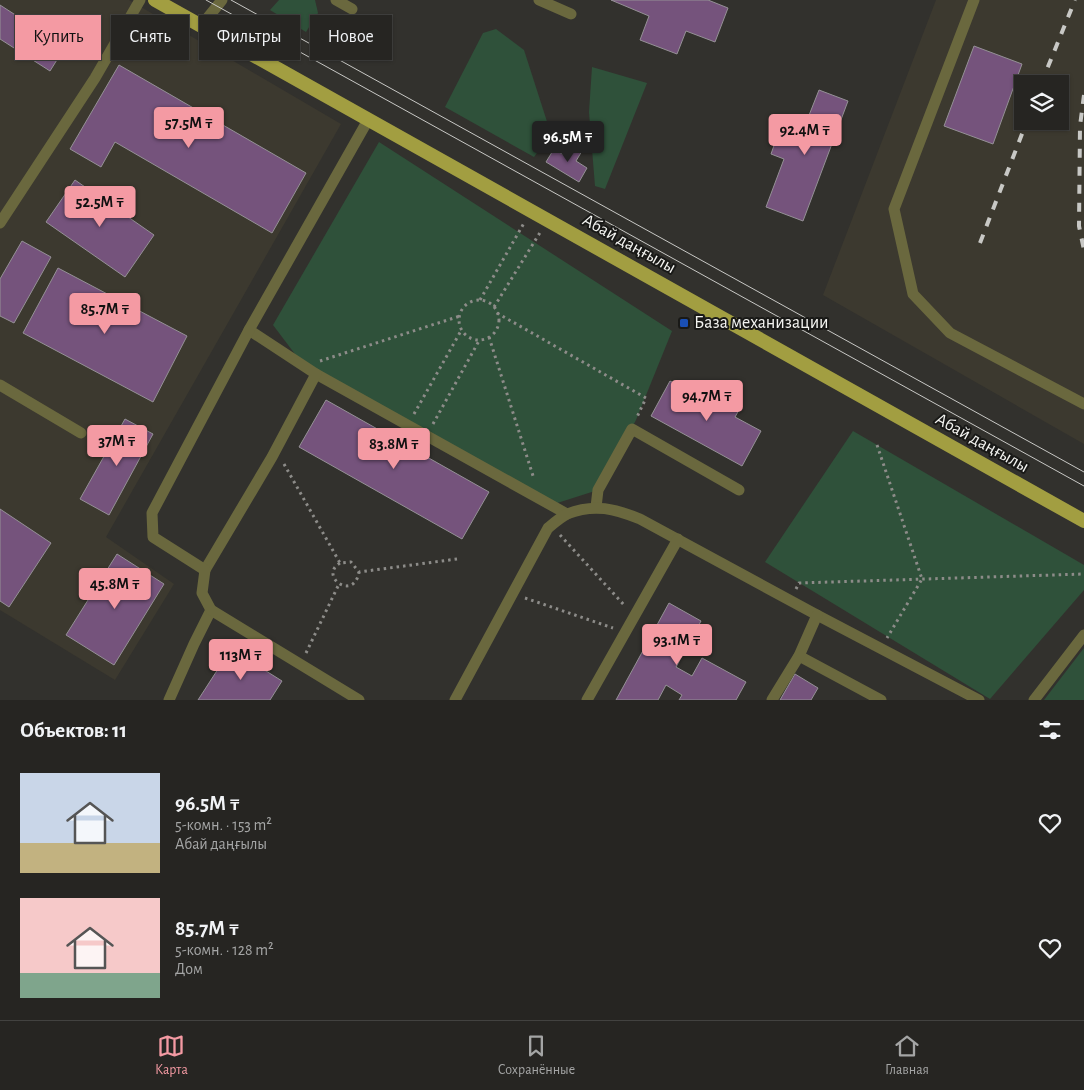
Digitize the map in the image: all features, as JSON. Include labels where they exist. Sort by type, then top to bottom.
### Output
[{"type":"main road","name":"Абай даңғылы","points":[[155,0],[199,25]]},
{"type":"main road","name":"Абай даңғылы","points":[[261,60],[1084,521]]},
{"type":"lane","points":[[0,223],[95,78],[140,0]]},
{"type":"lane","points":[[210,15],[222,0]]},
{"type":"lane","points":[[336,0],[352,9]]},
{"type":"lane","points":[[538,0],[572,14]]},
{"type":"lane","points":[[974,0],[894,210],[913,294],[950,333],[1084,404]]},
{"type":"lane","points":[[204,570],[153,537],[152,513],[249,330],[368,120]]},
{"type":"lane","points":[[249,330],[316,374],[567,514]]},
{"type":"lane","points":[[316,374],[272,457],[204,570],[202,593],[211,610],[359,700]]},
{"type":"lane","points":[[0,384],[81,433]]},
{"type":"lane","points":[[596,507],[598,490],[632,428],[739,490]]},
{"type":"lane","points":[[455,700],[548,528],[567,514],[596,507],[616,509],[640,519],[818,616],[979,700]]},
{"type":"lane","points":[[587,700],[678,539]]},
{"type":"lane","points":[[170,700],[211,610]]},
{"type":"lane","points":[[772,700],[800,656],[818,616]]},
{"type":"lane","points":[[1034,700],[1084,635]]},
{"type":"lane","points":[[800,656],[881,700]]},
{"type":"path","points":[[480,300],[530,211]]},
{"type":"path","points":[[494,307],[547,220]]},
{"type":"path","points":[[480,300],[494,307],[497,313],[497,327],[488,337],[480,339],[469,337],[462,329],[460,316],[464,307],[469,303],[480,300]]},
{"type":"path","points":[[497,313],[646,398],[632,428]]},
{"type":"path","points":[[304,366],[460,316]]},
{"type":"path","points":[[408,425],[462,329]]},
{"type":"path","points":[[488,337],[541,500]]},
{"type":"path","points":[[426,435],[480,339]]},
{"type":"path","points":[[877,445],[922,579],[888,637]]},
{"type":"path","points":[[283,463],[340,562]]},
{"type":"path","points":[[551,525],[634,616]]},
{"type":"path","points":[[359,572],[457,560]]},
{"type":"path","points":[[340,562],[351,562],[359,572],[358,578],[352,584],[345,586],[339,584],[334,579],[333,572],[336,564],[340,562]]},
{"type":"path","points":[[799,583],[1084,574]]},
{"type":"path","points":[[300,665],[339,584]]},
{"type":"path","points":[[512,593],[625,632]]},
{"type":"shaded area","points":[[0,0],[129,0],[155,15],[111,15],[111,60],[189,60],[189,35],[199,41],[199,60],[232,60],[341,124],[106,537],[174,584],[115,680],[0,610]]},
{"type":"shaded area","points":[[936,0],[1084,0],[1084,444],[823,295]]},
{"type":"green space","points":[[279,0],[315,0],[318,13],[317,15],[310,15],[310,26],[306,32],[300,28],[300,15],[278,15],[270,10]]},
{"type":"green space","points":[[496,29],[524,50],[551,134],[534,157],[445,107],[483,33]]},
{"type":"green space","points":[[592,67],[647,83],[605,189],[595,186],[589,112]]},
{"type":"green space","points":[[379,142],[672,331],[636,420],[598,490],[551,505],[304,366],[273,325]]},
{"type":"green space","points":[[853,431],[1084,565],[1084,590],[990,699],[765,562]]},
{"type":"green space","points":[[1084,648],[1084,700],[1044,700]]},
{"type":"building","points":[[611,0],[708,0],[728,8],[715,42],[686,31],[677,54],[640,40],[649,16]]},
{"type":"building","points":[[0,5],[15,15],[15,49],[0,39]]},
{"type":"building","points":[[974,46],[1022,64],[1018,75],[1014,75],[1014,86],[993,144],[944,126]]},
{"type":"building","points":[[33,60],[57,60],[50,71]]},
{"type":"building","points":[[119,65],[306,173],[272,233],[115,142],[101,167],[70,149]]},
{"type":"building","points":[[819,90],[848,101],[803,221],[766,207],[784,159],[771,154],[783,120],[804,128]]},
{"type":"building","points":[[571,144],[582,151],[576,161],[587,168],[579,182],[546,162],[554,149],[564,155]]},
{"type":"building","points":[[75,180],[154,235],[125,277],[46,222]]},
{"type":"building","points":[[22,241],[51,257],[14,323],[0,316],[0,279]]},
{"type":"building","points":[[58,268],[187,336],[153,402],[23,333]]},
{"type":"building","points":[[670,381],[690,392],[694,386],[739,410],[735,417],[761,431],[742,466],[651,416]]},
{"type":"building","points":[[326,400],[489,492],[462,539],[299,447]]},
{"type":"building","points":[[125,419],[153,434],[109,515],[80,499]]},
{"type":"building","points":[[0,509],[51,543],[9,607],[0,601]]},
{"type":"building","points":[[117,554],[164,584],[114,665],[66,635]]},
{"type":"building","points":[[669,603],[701,621],[676,667],[692,676],[702,658],[746,682],[736,700],[679,700],[682,695],[666,685],[658,700],[616,700]]},
{"type":"building","points":[[231,649],[282,681],[270,700],[198,700]]},
{"type":"building","points":[[795,674],[818,688],[811,700],[780,700]]},
{"type":"tram line","points":[[206,0],[1084,486]]},
{"type":"tram line","points":[[231,0],[1084,472]]},
{"type":"railway","points":[[1045,75],[1075,0]]},
{"type":"railway","points":[[1084,95],[1080,126],[1079,226],[1084,250]]},
{"type":"railway","points":[[980,243],[1024,130]]},
{"type":"place","name":"База механизации","points":[[684,323]]}]
